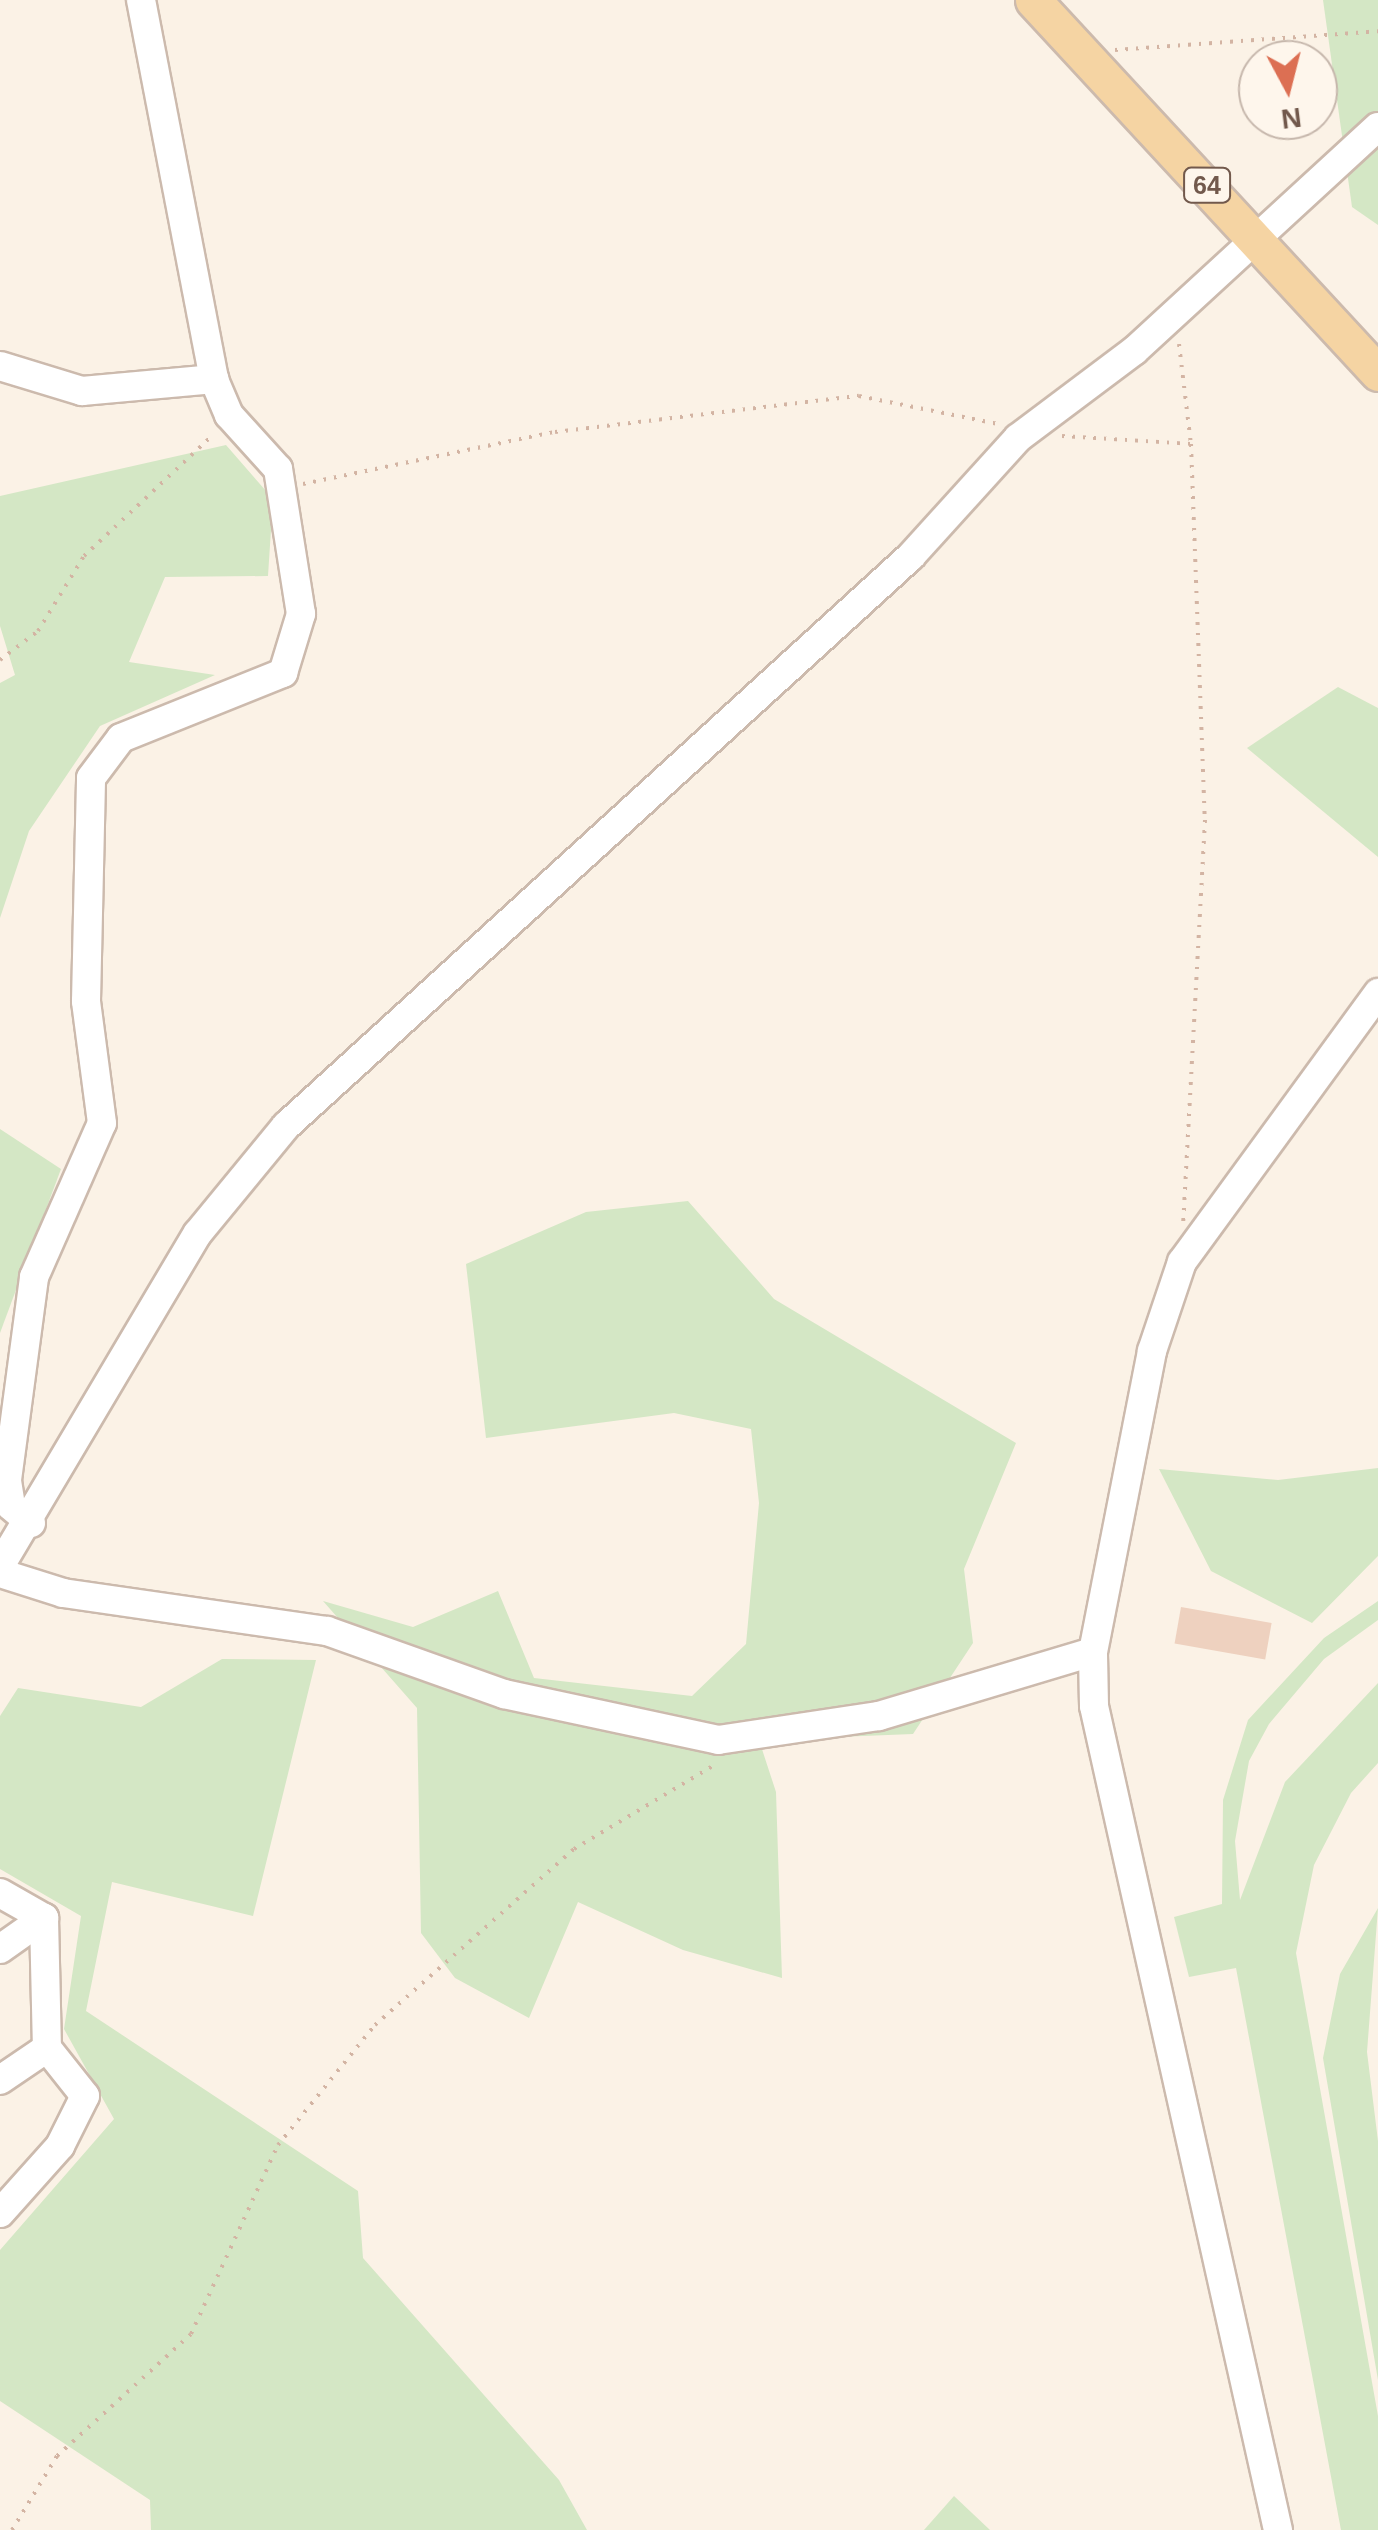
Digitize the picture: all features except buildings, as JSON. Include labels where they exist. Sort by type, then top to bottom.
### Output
[{"type":"main road","name":"64","points":[[1033,0],[1378,373]]},
{"type":"street","points":[[31,1523],[11,1506],[7,1480],[34,1277],[102,1123],[86,1001],[84,803],[101,757],[121,738],[283,673],[301,614],[282,482],[230,415],[214,379],[141,0]]},
{"type":"street","points":[[1092,1652],[879,1716],[758,1739],[718,1740],[504,1694],[327,1631],[63,1593],[0,1570],[31,1523],[142,1324],[243,1173],[911,556],[1018,438],[1175,312],[1378,128]]},
{"type":"street","points":[[0,366],[82,391],[214,379]]},
{"type":"street","points":[[1278,2530],[1094,1706],[1092,1652],[1152,1351],[1182,1262],[1378,993]]},
{"type":"street","points":[[0,1893],[44,1918]]},
{"type":"street","points":[[0,1949],[44,1918]]},
{"type":"street","points":[[0,2212],[60,2146],[85,2096],[48,2048],[44,1918]]},
{"type":"street","points":[[0,2080],[48,2048]]},
{"type":"path","points":[[1085,52],[1378,31]]},
{"type":"path","points":[[1175,312],[1192,444],[1205,820],[1182,1262]]},
{"type":"path","points":[[282,482],[554,432],[858,396],[1005,425],[1018,438]]},
{"type":"path","points":[[0,660],[38,631],[84,556],[149,504],[230,415]]},
{"type":"path","points":[[1042,419],[1065,438],[1097,444],[1192,444]]},
{"type":"path","points":[[12,2530],[57,2456],[191,2334],[278,2144],[386,2013],[574,1849],[758,1739]]},
{"type":"green space","points":[[1323,0],[1378,0],[1378,225],[1352,207],[1338,107],[1338,40],[1329,40]]},
{"type":"green space","points":[[226,445],[273,499],[268,576],[165,577],[129,662],[215,675],[100,726],[29,831],[0,918],[0,683],[15,675],[0,626],[0,496]]},
{"type":"green space","points":[[1338,687],[1378,708],[1378,857],[1247,748]]},
{"type":"green space","points":[[0,1129],[61,1169],[0,1333]]},
{"type":"green space","points":[[688,1201],[774,1299],[1016,1443],[964,1569],[973,1643],[913,1734],[759,1740],[776,1792],[782,1978],[683,1950],[578,1902],[529,2018],[455,1978],[421,1933],[417,1708],[323,1601],[413,1627],[498,1591],[534,1678],[692,1696],[746,1644],[759,1503],[751,1429],[674,1413],[486,1438],[466,1264],[586,1212]]},
{"type":"green space","points":[[1378,1468],[1378,1556],[1312,1623],[1211,1571],[1159,1469],[1278,1480]]},
{"type":"green space","points":[[1378,1601],[1378,1620],[1324,1659],[1269,1724],[1249,1761],[1235,1841],[1240,1900],[1285,1782],[1378,1683],[1378,1763],[1351,1793],[1314,1865],[1296,1953],[1378,2416],[1378,2530],[1341,2530],[1236,1968],[1189,1977],[1174,1917],[1222,1904],[1223,1800],[1248,1720],[1324,1638]]},
{"type":"green space","points":[[222,1659],[316,1660],[253,1916],[112,1882],[86,2011],[358,2191],[363,2258],[559,2480],[587,2530],[151,2530],[150,2500],[0,2401],[0,2250],[114,2119],[64,2029],[81,1916],[0,1869],[0,1716],[18,1688],[141,1707]]},
{"type":"green space","points":[[1378,1908],[1367,2052],[1378,2141],[1378,2380],[1323,2058],[1340,1974]]},
{"type":"green space","points":[[954,2496],[990,2530],[924,2530]]}]
